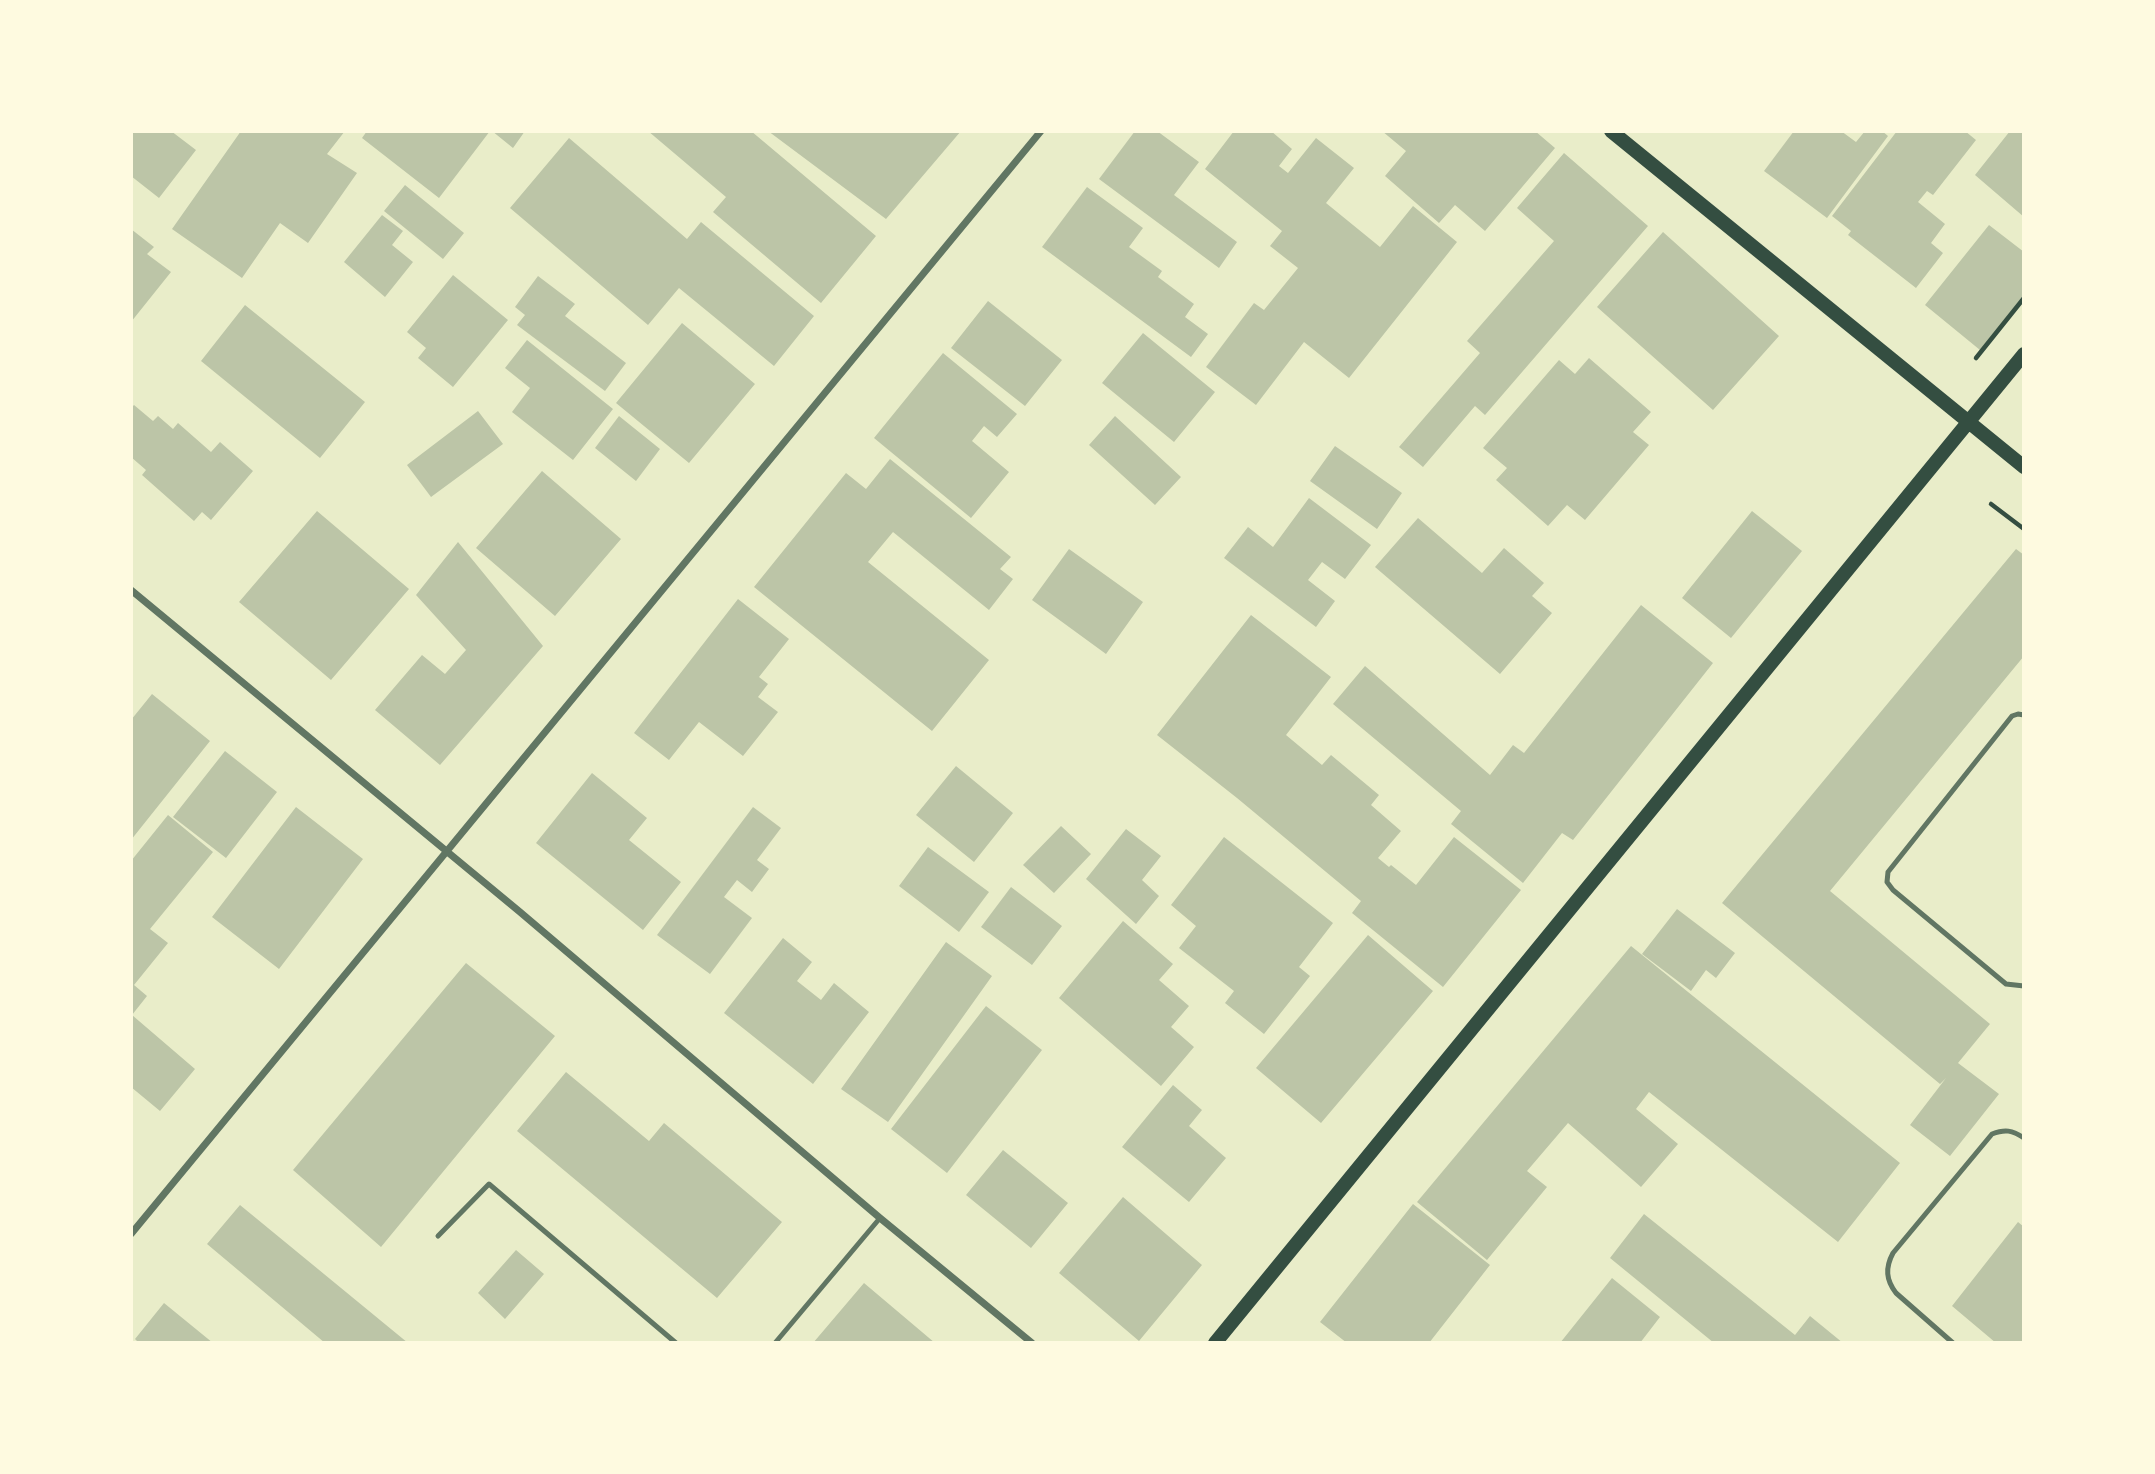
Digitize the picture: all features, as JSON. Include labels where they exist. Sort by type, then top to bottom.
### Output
[{"type":"main road","points":[[1611,131],[2024,467]]},
{"type":"main road","points":[[1215,1343],[2024,354]]},
{"type":"street","points":[[131,1234],[1041,131]]},
{"type":"street","points":[[131,590],[1032,1343]]},
{"type":"lane","points":[[2024,715],[2018,713],[2012,716],[1888,872],[1887,882],[1893,890],[2006,984],[2024,986]]},
{"type":"lane","points":[[1952,1343],[1896,1293],[1889,1284],[1888,1262],[1992,1134],[2002,1130],[2014,1132],[2024,1138]]},
{"type":"lane","points":[[438,1236],[489,1184],[676,1343]]},
{"type":"lane","points":[[775,1343],[880,1218]]},
{"type":"path","points":[[1976,358],[2024,298]]},
{"type":"path","points":[[1992,503],[2024,529]]},
{"type":"building","points":[[131,131],[171,131],[196,150],[159,198],[131,176]]},
{"type":"building","points":[[241,131],[345,131],[327,154],[357,173],[308,243],[280,223],[242,278],[172,229]]},
{"type":"building","points":[[367,131],[490,131],[439,198],[362,138]]},
{"type":"building","points":[[492,131],[525,131],[513,148]]},
{"type":"building","points":[[648,131],[751,131],[876,236],[821,303],[713,212],[726,197]]},
{"type":"building","points":[[768,131],[961,131],[886,219]]},
{"type":"building","points":[[1135,131],[1157,131],[1199,162],[1174,195],[1237,242],[1219,268],[1099,179]]},
{"type":"building","points":[[1234,131],[1271,131],[1292,149],[1279,166],[1288,173],[1316,138],[1354,168],[1326,203],[1380,247],[1413,206],[1457,242],[1349,378],[1304,342],[1256,405],[1206,367],[1254,303],[1264,310],[1298,268],[1270,246],[1282,231],[1205,169]]},
{"type":"building","points":[[1382,131],[1535,131],[1555,148],[1485,231],[1455,205],[1439,223],[1385,176],[1406,151]]},
{"type":"building","points":[[1794,131],[1841,131],[1856,142],[1865,131],[1882,131],[1888,136],[1827,218],[1764,171]]},
{"type":"building","points":[[1897,131],[1965,131],[1976,140],[1933,195],[1927,191],[1918,202],[1945,224],[1931,243],[1943,253],[1916,288],[1848,235],[1851,231],[1832,216]]},
{"type":"building","points":[[2010,131],[2024,131],[2024,217],[1975,175]]},
{"type":"building","points":[[569,138],[687,239],[701,222],[814,316],[774,366],[679,288],[648,325],[510,208]]},
{"type":"building","points":[[1564,153],[1648,226],[1485,415],[1475,406],[1423,467],[1399,447],[1480,353],[1467,341],[1554,241],[1517,208]]},
{"type":"building","points":[[405,185],[464,233],[443,259],[384,211]]},
{"type":"building","points":[[1087,187],[1143,228],[1129,247],[1162,271],[1158,277],[1194,304],[1185,317],[1208,334],[1191,357],[1042,247]]},
{"type":"building","points":[[382,215],[403,231],[392,245],[413,262],[385,297],[344,262]]},
{"type":"building","points":[[1989,225],[2024,252],[2024,295],[1980,350],[1925,305]]},
{"type":"building","points":[[131,229],[154,247],[147,254],[171,272],[131,322]]},
{"type":"building","points":[[1663,232],[1779,336],[1713,410],[1597,307]]},
{"type":"building","points":[[453,275],[508,320],[453,387],[418,358],[426,348],[407,332]]},
{"type":"building","points":[[538,276],[575,304],[565,316],[626,363],[605,391],[517,325],[525,315],[515,307]]},
{"type":"building","points":[[988,301],[1062,360],[1025,406],[951,348]]},
{"type":"building","points":[[245,305],[365,402],[320,458],[201,361]]},
{"type":"building","points":[[682,323],[755,384],[689,463],[616,403]]},
{"type":"building","points":[[1143,333],[1215,392],[1174,442],[1102,383]]},
{"type":"building","points":[[527,340],[613,409],[573,460],[512,412],[530,388],[505,368]]},
{"type":"building","points":[[943,353],[1017,414],[997,437],[984,426],[972,441],[1009,472],[971,518],[874,438]]},
{"type":"building","points":[[1589,358],[1651,412],[1633,432],[1649,445],[1585,520],[1567,505],[1548,526],[1496,480],[1507,468],[1483,448],[1559,360],[1575,374]]},
{"type":"building","points":[[134,405],[153,421],[158,416],[173,429],[178,423],[211,452],[220,442],[253,471],[211,520],[202,512],[194,521],[142,475],[146,470],[131,457],[131,408]]},
{"type":"building","points":[[478,411],[503,444],[431,497],[407,465]]},
{"type":"building","points":[[619,416],[660,449],[636,481],[595,448]]},
{"type":"building","points":[[1115,416],[1181,477],[1155,505],[1089,445]]},
{"type":"building","points":[[1335,446],[1402,493],[1377,529],[1310,481]]},
{"type":"building","points":[[890,459],[1011,557],[1000,569],[1013,579],[989,610],[893,532],[868,562],[989,660],[932,731],[754,587],[846,473],[866,489]]},
{"type":"building","points":[[542,471],[621,539],[555,616],[476,548]]},
{"type":"building","points":[[1309,498],[1371,545],[1345,579],[1322,562],[1308,580],[1335,601],[1316,627],[1224,558],[1248,527],[1273,547]]},
{"type":"building","points":[[317,511],[409,589],[331,680],[239,602]]},
{"type":"building","points":[[1752,511],[1802,551],[1731,638],[1682,598]]},
{"type":"building","points":[[1418,518],[1482,573],[1504,548],[1544,583],[1532,596],[1552,613],[1500,674],[1375,567]]},
{"type":"building","points":[[458,542],[543,646],[440,765],[375,710],[422,655],[445,674],[466,650],[416,595]]},
{"type":"building","points":[[1069,549],[1143,602],[1106,654],[1032,600]]},
{"type":"building","points":[[2016,549],[2024,555],[2024,656],[1830,891],[1990,1024],[1958,1063],[1999,1094],[1950,1156],[1910,1125],[1946,1078],[1940,1084],[1722,903]]},
{"type":"building","points":[[738,599],[789,639],[759,677],[768,684],[758,697],[778,712],[743,756],[699,722],[669,760],[634,733]]},
{"type":"building","points":[[1641,605],[1713,663],[1573,840],[1562,833],[1523,883],[1451,824],[1461,811],[1333,704],[1365,666],[1490,775],[1513,745],[1524,753]]},
{"type":"building","points":[[1251,615],[1331,677],[1286,735],[1322,765],[1331,755],[1379,795],[1371,805],[1401,831],[1378,858],[1416,885],[1454,837],[1521,890],[1443,987],[1352,913],[1361,901],[1157,735]]},
{"type":"building","points":[[152,694],[210,741],[131,840],[131,720]]},
{"type":"building","points":[[225,751],[277,792],[226,858],[173,817]]},
{"type":"building","points":[[956,766],[1013,813],[974,862],[916,815]]},
{"type":"building","points":[[592,773],[647,818],[629,840],[681,882],[643,930],[536,843]]},
{"type":"building","points":[[296,807],[363,859],[279,969],[212,917]]},
{"type":"building","points":[[753,807],[781,828],[757,860],[769,869],[752,892],[737,880],[724,897],[752,918],[710,974],[657,935]]},
{"type":"building","points":[[168,815],[213,852],[150,929],[168,943],[134,985],[147,996],[132,1015],[195,1069],[160,1111],[131,1087],[131,861]]},
{"type":"building","points":[[1061,826],[1091,854],[1054,893],[1023,865]]},
{"type":"building","points":[[1126,829],[1161,856],[1142,880],[1159,896],[1136,924],[1086,879]]},
{"type":"building","points":[[1224,837],[1333,923],[1299,967],[1310,976],[1264,1034],[1225,1003],[1234,991],[1179,948],[1196,926],[1171,905]]},
{"type":"building","points":[[928,847],[989,892],[959,932],[899,886]]},
{"type":"building","points":[[1011,887],[1062,926],[1032,965],[981,927]]},
{"type":"building","points":[[1677,909],[1735,953],[1716,978],[1706,970],[1691,991],[1642,954]]},
{"type":"building","points":[[1123,921],[1173,964],[1159,980],[1189,1006],[1171,1027],[1194,1047],[1161,1086],[1059,998]]},
{"type":"building","points":[[1368,935],[1433,991],[1321,1123],[1256,1068]]},
{"type":"building","points":[[783,938],[812,962],[797,981],[821,1000],[834,983],[869,1012],[813,1084],[724,1013]]},
{"type":"building","points":[[946,942],[992,976],[888,1122],[841,1089]]},
{"type":"building","points":[[1631,946],[1900,1163],[1838,1242],[1649,1092],[1636,1109],[1678,1144],[1641,1187],[1568,1123],[1527,1171],[1547,1187],[1487,1260],[1417,1202]]},
{"type":"building","points":[[466,963],[555,1036],[381,1247],[293,1170]]},
{"type":"building","points":[[986,1006],[1042,1050],[947,1173],[891,1129]]},
{"type":"building","points":[[566,1072],[649,1141],[664,1123],[782,1222],[717,1298],[517,1131]]},
{"type":"building","points":[[1173,1085],[1202,1110],[1189,1126],[1226,1158],[1189,1202],[1122,1147]]},
{"type":"building","points":[[1003,1150],[1068,1203],[1031,1248],[966,1195]]},
{"type":"building","points":[[1123,1197],[1202,1265],[1139,1341],[1059,1273]]},
{"type":"building","points":[[1413,1204],[1490,1265],[1429,1343],[1347,1343],[1320,1322]]},
{"type":"building","points":[[240,1205],[408,1343],[325,1343],[207,1244]]},
{"type":"building","points":[[1644,1214],[1795,1335],[1810,1316],[1843,1343],[1714,1343],[1610,1258]]},
{"type":"building","points":[[2018,1222],[2024,1227],[2024,1343],[1996,1343],[1952,1306]]},
{"type":"building","points":[[516,1250],[544,1274],[505,1319],[478,1293]]},
{"type":"building","points":[[1612,1278],[1660,1317],[1640,1343],[1560,1343]]},
{"type":"building","points":[[864,1283],[935,1343],[813,1343]]},
{"type":"building","points":[[164,1303],[213,1343],[139,1343],[135,1339]]}]
